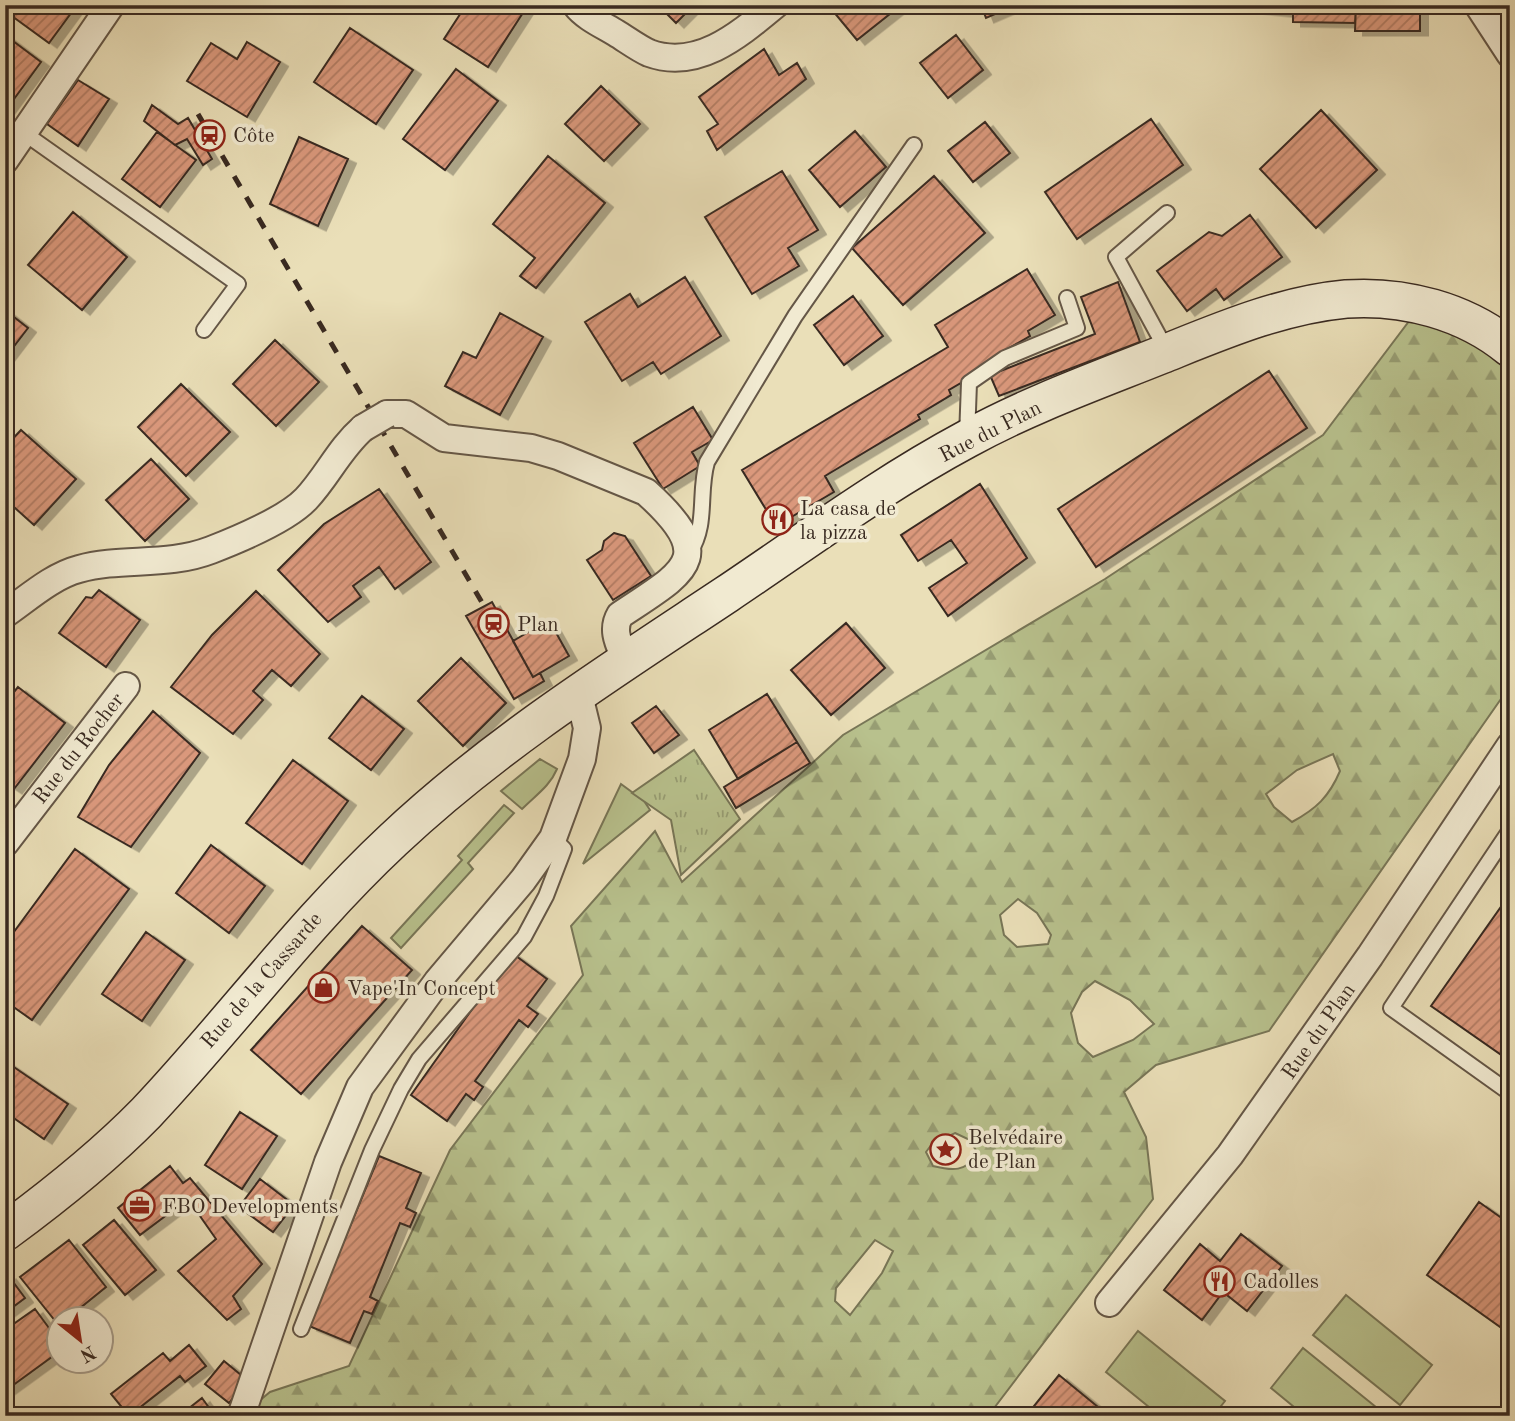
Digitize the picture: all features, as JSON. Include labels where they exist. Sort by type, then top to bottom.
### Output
[{"type":"main road","name":"Rue du Plan","points":[[522,732],[578,691],[846,513],[967,438],[1168,352],[1265,316],[1313,303],[1351,299],[1422,304],[1474,324],[1510,348]]},
{"type":"main road","name":"Rue de la Cassarde","points":[[5,1232],[72,1181],[145,1114],[326,906],[395,838],[522,732]]},
{"type":"street","points":[[5,160],[111,5]]},
{"type":"street","points":[[576,5],[648,52],[671,58],[692,56],[716,48],[735,37],[775,5]]},
{"type":"street","points":[[1479,5],[1510,54]]},
{"type":"street","points":[[5,614],[50,583],[78,569],[182,560],[266,524],[303,503],[340,452],[363,428],[387,414],[406,414],[444,438],[531,448],[558,456],[631,486],[658,503],[686,539],[690,552],[688,561],[678,575],[620,615],[616,621],[614,627],[625,660]]},
{"type":"street","name":"Rue du Rocher","points":[[5,843],[126,686]]},
{"type":"street","points":[[241,1416],[328,1162],[360,1087],[437,982],[514,891],[554,838],[582,759],[587,728],[578,691]]},
{"type":"street","name":"Rue du Plan","points":[[1109,1303],[1230,1155],[1370,956],[1510,746]]},
{"type":"lane","points":[[24,133],[238,284],[204,330]]},
{"type":"lane","points":[[690,552],[702,530],[702,478],[707,462],[795,316],[914,145]]},
{"type":"lane","points":[[1167,213],[1116,257],[1168,352]]},
{"type":"lane","points":[[967,438],[969,383],[1005,358],[1077,328],[1067,298]]},
{"type":"lane","points":[[1510,830],[1391,1008],[1510,1093]]},
{"type":"lane","points":[[302,1329],[389,1112],[419,1059],[524,937],[546,896],[564,849],[554,838]]},
{"type":"green space","points":[[1422,304],[1510,348],[1510,686],[1269,1031],[1156,1065],[1124,1092],[1146,1137],[1153,1199],[988,1416],[241,1416],[270,1392],[349,1366],[450,1150],[583,975],[571,926],[655,831],[682,882],[843,735],[1105,579],[1323,435]],"holes":[[[1333,754],[1340,771],[1321,801],[1292,822],[1274,807],[1266,794],[1297,770]],[[1018,899],[1037,913],[1051,935],[1048,944],[1017,947],[1004,935],[1000,915]],[[1095,981],[1130,1000],[1154,1024],[1133,1040],[1093,1057],[1078,1043],[1071,1013],[1082,992]],[[955,1133],[970,1140],[978,1154],[963,1167],[947,1169],[933,1166],[926,1152],[932,1144]],[[875,1240],[893,1251],[882,1273],[850,1315],[835,1301],[836,1288]]]},
{"type":"green space","points":[[694,750],[740,819],[681,875],[671,820],[632,793]]},
{"type":"green space","points":[[540,759],[557,769],[547,785],[522,809],[501,791]]},
{"type":"green space","points":[[621,784],[644,801],[650,810],[583,864]]},
{"type":"green space","points":[[504,805],[514,813],[468,863],[473,869],[401,948],[391,938],[462,860],[458,856]]},
{"type":"green space","points":[[1346,1295],[1432,1365],[1400,1405],[1313,1335]]},
{"type":"green space","points":[[1138,1331],[1225,1401],[1213,1416],[1160,1416],[1106,1372]]},
{"type":"green space","points":[[1303,1348],[1387,1416],[1305,1416],[1271,1388]]},
{"type":"building","points":[[5,5],[77,5],[49,43],[5,11]]},
{"type":"building","points":[[466,5],[528,5],[488,67],[444,39]]},
{"type":"building","points":[[658,5],[694,5],[676,23]]},
{"type":"building","points":[[828,5],[900,5],[900,6],[857,40]]},
{"type":"building","points":[[981,5],[1016,5],[986,18]]},
{"type":"building","points":[[1215,5],[1356,5],[1355,23],[1293,22],[1293,13]]},
{"type":"building","points":[[1356,5],[1420,5],[1420,31],[1355,31]]},
{"type":"building","points":[[350,28],[413,70],[376,124],[314,82]]},
{"type":"building","points":[[5,35],[41,62],[6,110],[5,109]]},
{"type":"building","points":[[956,35],[983,70],[948,98],[920,63]]},
{"type":"building","points":[[247,42],[280,62],[247,117],[187,81],[211,43],[237,59]]},
{"type":"building","points":[[764,49],[779,75],[797,63],[806,79],[717,150],[707,131],[718,124],[699,97]]},
{"type":"building","points":[[456,69],[498,101],[445,170],[403,139]]},
{"type":"building","points":[[78,80],[109,99],[78,146],[47,124]]},
{"type":"building","points":[[601,86],[640,124],[604,161],[565,124]]},
{"type":"building","points":[[152,105],[178,124],[188,118],[212,159],[203,165],[187,139],[175,145],[144,121]]},
{"type":"building","points":[[1321,110],[1377,170],[1316,228],[1260,169]]},
{"type":"building","points":[[1151,119],[1183,165],[1077,239],[1045,192]]},
{"type":"building","points":[[985,122],[1010,153],[973,182],[948,151]]},
{"type":"building","points":[[855,131],[886,167],[840,207],[809,170]]},
{"type":"building","points":[[157,132],[196,160],[160,207],[122,179]]},
{"type":"building","points":[[299,137],[348,159],[318,226],[270,204]]},
{"type":"building","points":[[548,156],[605,203],[536,288],[520,276],[535,258],[493,224]]},
{"type":"building","points":[[782,171],[818,230],[788,248],[799,266],[752,294],[705,217]]},
{"type":"building","points":[[934,176],[985,233],[903,305],[852,248]]},
{"type":"building","points":[[73,212],[127,257],[82,310],[28,265]]},
{"type":"building","points":[[1250,215],[1282,257],[1224,300],[1216,289],[1187,311],[1157,271],[1209,232],[1222,236]]},
{"type":"building","points":[[1027,269],[1055,315],[1028,331],[1030,336],[994,357],[997,362],[949,390],[951,395],[918,415],[920,419],[825,476],[834,492],[776,526],[742,470],[948,347],[935,325]]},
{"type":"building","points":[[685,277],[721,336],[661,374],[653,362],[622,381],[585,322],[630,294],[638,307]]},
{"type":"building","points":[[1118,282],[1140,342],[999,396],[990,375],[1095,334],[1081,297]]},
{"type":"building","points":[[853,296],[883,336],[844,365],[814,325]]},
{"type":"building","points":[[5,310],[28,328],[5,358]]},
{"type":"building","points":[[500,313],[543,337],[500,415],[445,386],[463,352],[476,358]]},
{"type":"building","points":[[275,340],[319,382],[276,426],[233,384]]},
{"type":"building","points":[[1269,371],[1307,428],[1096,567],[1058,509]]},
{"type":"building","points":[[181,384],[230,432],[186,476],[138,427]]},
{"type":"building","points":[[693,407],[713,440],[692,452],[700,466],[663,489],[634,443]]},
{"type":"building","points":[[21,430],[76,479],[34,525],[5,499],[5,447]]},
{"type":"building","points":[[151,459],[189,499],[145,541],[106,500]]},
{"type":"building","points":[[980,484],[1027,558],[948,616],[929,588],[967,563],[951,540],[918,561],[901,535]]},
{"type":"building","points":[[379,489],[431,562],[395,589],[379,567],[353,586],[361,597],[328,622],[278,570],[324,524]]},
{"type":"building","points":[[614,533],[625,536],[651,576],[613,600],[587,560],[602,550],[604,541]]},
{"type":"building","points":[[99,590],[140,620],[106,667],[59,633],[86,597],[92,598]]},
{"type":"building","points":[[256,591],[320,654],[291,686],[272,670],[253,691],[263,700],[233,734],[171,687],[212,635]]},
{"type":"building","points":[[492,602],[533,677],[540,673],[544,681],[514,699],[466,616]]},
{"type":"building","points":[[549,620],[569,656],[533,677],[513,641]]},
{"type":"building","points":[[846,623],[885,668],[831,715],[791,670]]},
{"type":"building","points":[[461,658],[506,703],[463,746],[418,701]]},
{"type":"building","points":[[18,687],[65,723],[14,789],[5,783],[5,703]]},
{"type":"building","points":[[767,694],[797,742],[738,779],[709,730]]},
{"type":"building","points":[[362,696],[404,729],[371,770],[329,738]]},
{"type":"building","points":[[656,706],[679,735],[654,753],[632,723]]},
{"type":"building","points":[[153,711],[200,753],[131,847],[78,817],[109,765]]},
{"type":"building","points":[[797,742],[810,763],[736,808],[724,787]]},
{"type":"building","points":[[293,760],[348,801],[302,864],[246,823]]},
{"type":"building","points":[[211,845],[265,886],[229,933],[176,893]]},
{"type":"building","points":[[75,849],[129,889],[32,1020],[5,1001],[5,944]]},
{"type":"building","points":[[1510,894],[1510,1061],[1431,1006]]},
{"type":"building","points":[[362,926],[412,970],[301,1094],[251,1050]]},
{"type":"building","points":[[146,932],[185,960],[142,1021],[102,994]]},
{"type":"building","points":[[512,953],[547,979],[527,1006],[538,1014],[528,1027],[519,1020],[475,1081],[483,1087],[474,1100],[466,1094],[447,1121],[411,1095]]},
{"type":"building","points":[[5,1061],[68,1104],[44,1139],[5,1112]]},
{"type":"building","points":[[240,1112],[277,1136],[242,1189],[205,1165]]},
{"type":"building","points":[[379,1156],[421,1173],[406,1208],[416,1213],[410,1227],[400,1223],[370,1297],[378,1301],[372,1314],[364,1311],[350,1343],[309,1326]]},
{"type":"building","points":[[170,1166],[183,1183],[190,1178],[262,1264],[233,1296],[241,1309],[227,1320],[178,1271],[216,1239],[188,1199],[140,1235],[118,1208]]},
{"type":"building","points":[[260,1179],[294,1205],[273,1232],[239,1207]]},
{"type":"building","points":[[1479,1202],[1510,1224],[1510,1334],[1427,1275]]},
{"type":"building","points":[[114,1220],[156,1270],[125,1295],[83,1245]]},
{"type":"building","name":"Cadolles","points":[[1241,1234],[1282,1266],[1247,1311],[1223,1292],[1202,1320],[1164,1290],[1200,1244],[1220,1261]]},
{"type":"building","points":[[69,1240],[106,1287],[83,1306],[46,1306],[46,1310],[20,1277]]},
{"type":"building","points":[[8,1275],[25,1298],[5,1313],[5,1277]]},
{"type":"building","points":[[35,1309],[46,1324],[46,1361],[5,1391],[5,1330]]},
{"type":"building","points":[[189,1345],[206,1366],[185,1382],[180,1376],[129,1416],[111,1394],[163,1353],[170,1361]]},
{"type":"building","points":[[224,1361],[247,1380],[229,1403],[205,1384]]},
{"type":"building","points":[[1059,1375],[1109,1416],[1026,1416]]},
{"type":"building","points":[[202,1398],[215,1416],[179,1416]]},
{"type":"railway","points":[[198,114],[484,606]]},
{"type":"place","name":"Côte","points":[[210,135]]},
{"type":"place","name":"La casa de la pizza","points":[[777,520]]},
{"type":"place","name":"Plan","points":[[494,624]]},
{"type":"place","name":"Vape'In Concept","points":[[324,988]]},
{"type":"place","name":"Belvédaire de Plan","points":[[945,1149]]},
{"type":"place","name":"FBO Developments","points":[[139,1206]]},
{"type":"place","name":"Cadolles","points":[[1220,1281]]}]
